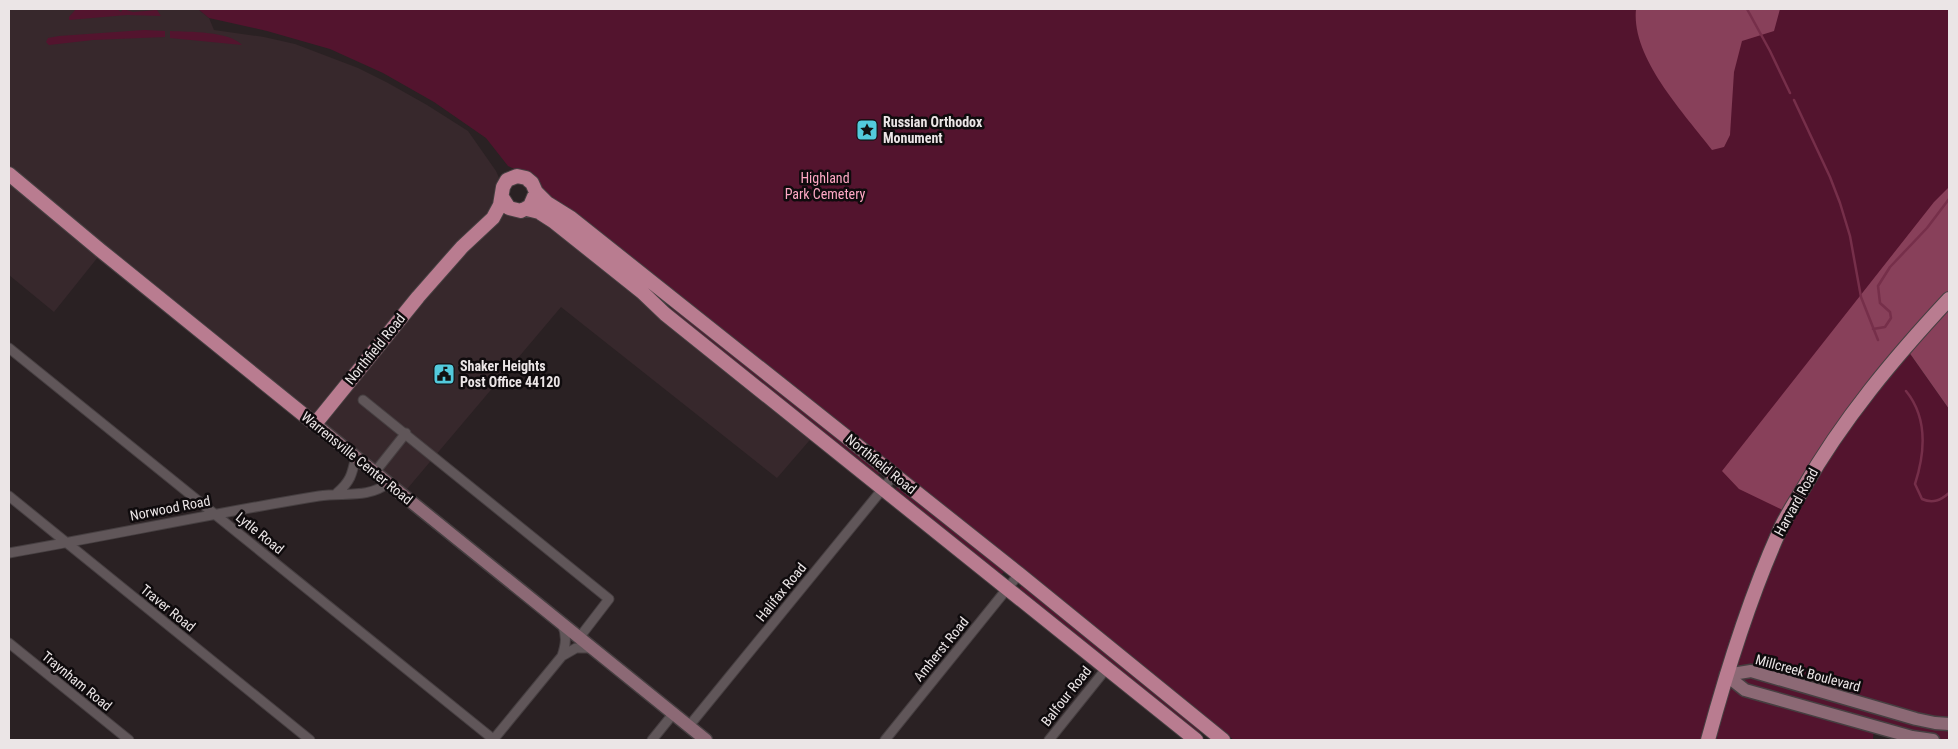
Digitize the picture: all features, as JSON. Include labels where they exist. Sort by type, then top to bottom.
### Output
[{"type":"main road","name":"Warrensville Center Road","points":[[9,174],[87,240],[706,740]]},
{"type":"main road","points":[[517,176],[529,180],[534,185],[536,192],[533,202],[522,210],[509,208],[502,197],[505,183],[510,178],[517,176]]},
{"type":"main road","name":"Northfield Road","points":[[536,192],[547,203],[571,218],[1019,574],[1214,738]]},
{"type":"main road","name":"Northfield Road","points":[[315,424],[410,306],[462,247],[493,218],[502,197]]},
{"type":"main road","name":"Northfield Road","points":[[437,276],[468,254],[503,219],[522,210],[539,212],[554,221],[642,292],[665,314],[1196,740]]},
{"type":"main road","name":"Harvard Road","points":[[1708,740],[1726,675],[1750,602],[1780,530],[1826,450],[1874,384],[1949,300]]},
{"type":"main road","name":"Millcreek Boulevard","points":[[1726,675],[1751,671],[1927,721],[1949,724]]},
{"type":"main road","points":[[1726,675],[1745,690],[1912,738],[1928,740]]},
{"type":"street","name":"Lytle Road","points":[[9,348],[493,740]]},
{"type":"street","points":[[363,400],[609,599],[579,638]]},
{"type":"street","points":[[375,472],[406,433]]},
{"type":"street","points":[[336,493],[346,486],[351,478],[356,456]]},
{"type":"street","name":"Halifax Road","points":[[689,726],[894,475]]},
{"type":"street","name":"Norwood Road","points":[[9,553],[213,514],[336,493],[371,493],[388,483]]},
{"type":"street","name":"Traver Road","points":[[9,496],[310,740]]},
{"type":"street","name":"Amherst Road","points":[[885,740],[1019,574]]},
{"type":"street","points":[[562,624],[566,634],[562,656]]},
{"type":"street","name":"Traynham Road","points":[[9,643],[128,740]]},
{"type":"street","points":[[493,740],[562,656],[576,648],[592,648]]},
{"type":"street","name":"Balfour Road","points":[[1049,740],[1106,669]]},
{"type":"street","points":[[652,740],[674,714]]},
{"type":"street","points":[[1927,721],[1928,740]]},
{"type":"shaded area","points":[[9,9],[198,9],[209,18],[214,30],[264,37],[295,44],[358,68],[388,83],[468,131],[496,171],[503,187],[502,197],[527,209],[815,434],[777,478],[561,307],[402,495],[102,252],[54,312],[9,275]]},
{"type":"shaded area","points":[[1636,9],[1780,9],[1774,31],[1742,41],[1734,72],[1730,135],[1724,147],[1712,150],[1662,84],[1650,65],[1642,46],[1637,28]]},
{"type":"shaded area","points":[[1949,187],[1949,409],[1906,348],[1789,513],[1739,489],[1722,471],[1934,202]]},
{"type":"green space","points":[[76,9],[117,9],[121,12],[123,9],[133,12],[157,10],[161,16],[127,15],[69,20],[69,17]]},
{"type":"green space","name":"Highland Park Cemetery","points":[[198,9],[1949,9],[1949,264],[1906,348],[1949,409],[1949,740],[1933,740],[1874,727],[1873,740],[1234,740],[845,429],[553,203],[532,177],[508,166],[486,138],[434,102],[383,73],[330,49],[267,31],[209,18]]},
{"type":"green space","points":[[144,30],[165,31],[165,37],[93,40],[49,45],[46,42],[48,38],[59,36]]},
{"type":"green space","points":[[170,31],[219,35],[236,40],[242,45],[170,38]]},
{"type":"green space","points":[[666,305],[704,329],[881,471],[877,477],[665,307]]},
{"type":"green space","points":[[897,487],[1004,572],[1001,575],[894,490]]},
{"type":"green space","points":[[1022,585],[1199,727],[1200,733],[1194,733],[1018,590]]},
{"type":"waterway","points":[[1747,9],[1790,93]]},
{"type":"waterway","points":[[1794,100],[1840,203],[1850,236],[1861,297],[1878,340]]},
{"type":"waterway","points":[[1873,329],[1885,327],[1891,318],[1890,312],[1880,303],[1878,286],[1890,267],[1927,228],[1949,199]]},
{"type":"waterway","points":[[1906,391],[1913,401],[1921,424],[1921,460],[1915,484],[1922,499],[1937,501],[1949,493]]},
{"type":"place","name":"Russian Orthodox Monument","points":[[867,130]]},
{"type":"place","name":"Shaker Heights Post Office 44120","points":[[444,374]]}]
